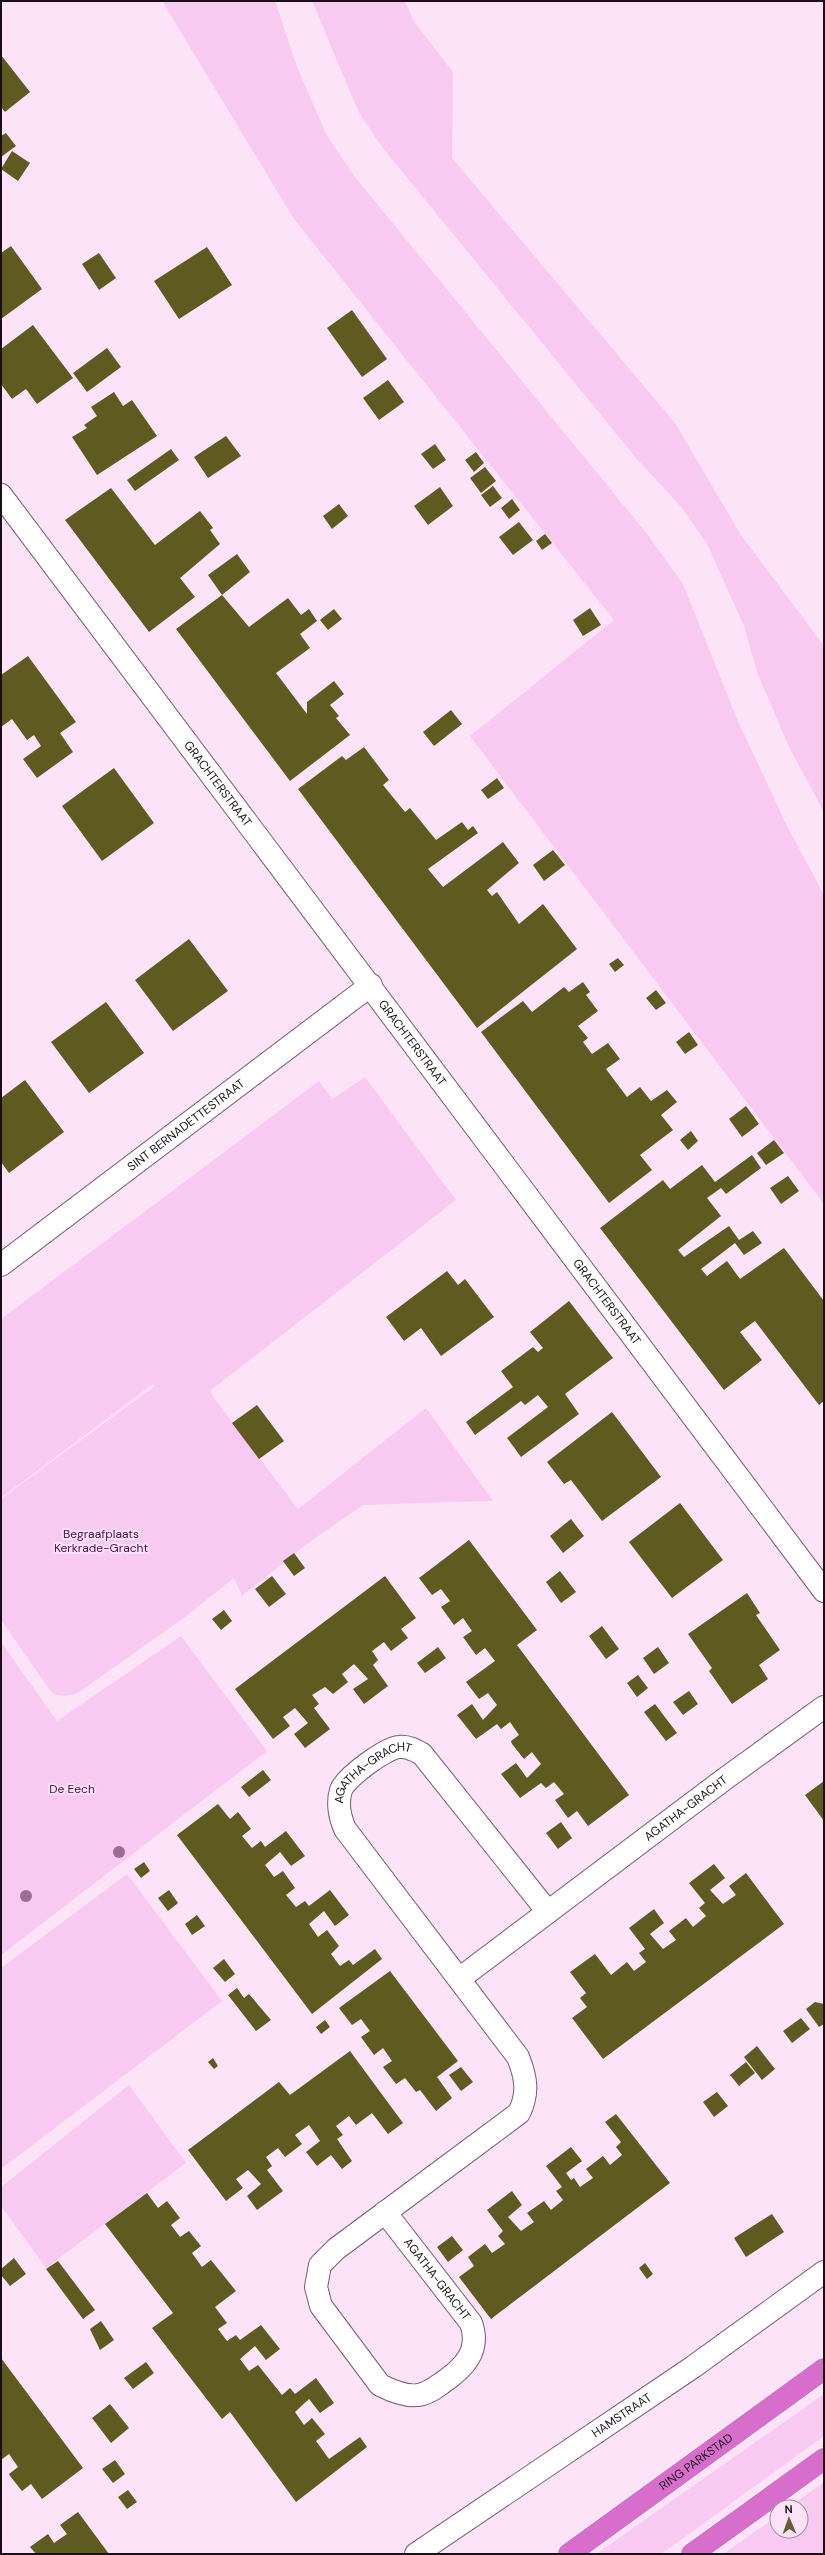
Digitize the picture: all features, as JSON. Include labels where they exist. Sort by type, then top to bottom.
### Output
[{"type":"highway","name":"RING PARKSTAD","points":[[569,2554],[824,2369]]},
{"type":"highway","points":[[692,2554],[824,2459]]},
{"type":"street","name":"GRACHTERSTRAAT","points":[[1,495],[371,985],[824,1591]]},
{"type":"street","name":"SINT BERNADETTESTRAAT","points":[[1,1265],[371,985]]},
{"type":"street","name":"AGATHA-GRACHT","points":[[459,1979],[824,1707]]},
{"type":"street","name":"AGATHA-GRACHT","points":[[385,2212],[471,2322],[474,2330],[473,2350],[461,2370],[431,2390],[417,2396],[391,2390],[380,2385],[320,2306],[316,2287],[320,2264],[336,2249],[385,2212],[519,2114],[524,2103],[527,2083],[518,2057],[345,1829],[341,1821],[340,1802],[341,1790],[346,1781],[389,1749],[409,1748],[422,1754],[548,1912]]},
{"type":"street","name":"HAMSTRAAT","points":[[416,2554],[693,2367],[824,2272]]},
{"type":"green space","points":[[162,1],[275,1],[297,67],[326,134],[355,177],[648,535],[683,584],[737,719],[787,826],[824,895],[824,1204],[470,736],[614,620],[294,219]]},
{"type":"green space","points":[[312,1],[405,1],[413,20],[453,72],[452,158],[675,423],[741,535],[824,646],[824,812],[789,747],[757,672],[744,626],[707,544],[682,508],[636,458],[382,147],[359,113]]},
{"type":"green space","name":"Begraafplaats Kerkrade-Gracht","points":[[365,1077],[456,1200],[211,1390],[211,1394],[298,1509],[426,1408],[493,1501],[363,1505],[304,1546],[242,1596],[234,1578],[181,1620],[82,1690],[67,1696],[52,1693],[1,1620],[1,1499],[155,1386],[153,1384],[1,1498],[1,1319],[319,1081],[332,1099]]},
{"type":"green space","name":"De Eech","points":[[181,1636],[267,1751],[1,1955],[1,1642],[57,1721]]},
{"type":"green space","points":[[127,1874],[222,2001],[1,2169],[1,1968]]},
{"type":"green space","points":[[129,2085],[186,2163],[46,2268],[1,2206],[1,2187]]},
{"type":"green space","points":[[824,2394],[824,2436],[661,2554],[596,2554]]},
{"type":"green space","points":[[824,2482],[824,2554],[723,2554],[769,2522],[769,2539],[809,2539],[809,2499],[800,2499]]},
{"type":"building","points":[[1,55],[30,92],[5,112],[1,107]]},
{"type":"building","points":[[6,133],[16,146],[1,157],[1,136]]},
{"type":"building","points":[[12,151],[30,163],[18,181],[1,169]]},
{"type":"building","points":[[11,246],[42,289],[1,319],[1,253]]},
{"type":"building","points":[[207,247],[232,285],[179,319],[154,281]]},
{"type":"building","points":[[99,253],[116,278],[99,290],[82,264]]},
{"type":"building","points":[[352,310],[387,359],[362,377],[327,328]]},
{"type":"building","points":[[33,325],[73,378],[37,404],[26,389],[12,399],[1,384],[1,349]]},
{"type":"building","points":[[107,348],[121,367],[87,392],[73,373]]},
{"type":"building","points":[[388,380],[404,402],[379,420],[363,398]]},
{"type":"building","points":[[114,392],[123,406],[132,400],[157,436],[97,475],[72,437],[87,428],[84,425],[97,416],[91,407]]},
{"type":"building","points":[[226,436],[241,456],[208,478],[194,457]]},
{"type":"building","points":[[435,444],[446,460],[433,469],[421,454]]},
{"type":"building","points":[[171,449],[179,460],[135,491],[127,480]]},
{"type":"building","points":[[476,452],[484,463],[474,472],[465,460]]},
{"type":"building","points":[[485,467],[496,481],[481,493],[470,478]]},
{"type":"building","points":[[493,486],[502,498],[490,507],[481,495]]},
{"type":"building","points":[[440,487],[453,506],[428,525],[414,506]]},
{"type":"building","points":[[111,488],[155,545],[200,511],[213,528],[210,530],[220,544],[180,578],[195,597],[149,632],[65,520]]},
{"type":"building","points":[[512,499],[520,510],[509,519],[501,508]]},
{"type":"building","points":[[339,504],[348,516],[332,529],[323,516]]},
{"type":"building","points":[[519,522],[533,540],[513,555],[499,537]]},
{"type":"building","points":[[545,534],[552,543],[542,550],[536,541]]},
{"type":"building","points":[[237,554],[250,572],[222,595],[208,575]]},
{"type":"building","points":[[222,595],[249,627],[288,598],[301,615],[309,609],[317,621],[300,634],[310,648],[276,673],[307,714],[307,702],[334,681],[344,694],[330,705],[339,716],[336,718],[350,735],[290,781],[176,629]]},
{"type":"building","points":[[590,608],[601,625],[583,636],[573,620]]},
{"type":"building","points":[[334,609],[342,619],[328,630],[320,620]]},
{"type":"building","points":[[28,656],[76,722],[60,733],[73,752],[37,778],[23,759],[41,746],[34,735],[27,740],[12,719],[1,727],[1,675]]},
{"type":"building","points":[[451,710],[462,724],[434,746],[423,732]]},
{"type":"building","points":[[364,747],[389,780],[383,785],[405,812],[410,808],[436,840],[462,822],[468,830],[473,826],[478,833],[428,869],[443,887],[503,842],[519,863],[487,890],[492,896],[497,892],[519,924],[543,904],[577,949],[477,1028],[298,789],[342,756],[346,760]]},
{"type":"building","points":[[114,768],[154,823],[102,861],[62,806]]},
{"type":"building","points":[[497,778],[504,788],[488,799],[481,790]]},
{"type":"building","points":[[553,850],[565,865],[544,881],[533,865]]},
{"type":"building","points":[[189,939],[228,991],[173,1031],[135,980]]},
{"type":"building","points":[[618,958],[624,965],[615,972],[609,964]]},
{"type":"building","points":[[583,982],[590,992],[586,995],[598,1011],[578,1026],[588,1038],[583,1042],[592,1054],[608,1043],[620,1059],[606,1069],[627,1097],[640,1087],[651,1101],[667,1090],[677,1102],[661,1115],[673,1130],[640,1155],[652,1170],[609,1203],[481,1032],[523,1001],[532,1012],[564,987],[569,992]]},
{"type":"building","points":[[656,990],[666,1003],[656,1010],[646,998]]},
{"type":"building","points":[[106,1002],[144,1053],[89,1093],[51,1042]]},
{"type":"building","points":[[689,1032],[698,1045],[685,1054],[676,1042]]},
{"type":"building","points":[[25,1080],[64,1132],[9,1173],[1,1162],[1,1098]]},
{"type":"building","points":[[746,1106],[759,1124],[742,1137],[729,1119]]},
{"type":"building","points":[[691,1131],[698,1141],[688,1150],[680,1140]]},
{"type":"building","points":[[774,1140],[784,1153],[766,1165],[757,1153]]},
{"type":"building","points":[[752,1155],[761,1168],[726,1194],[721,1188],[707,1198],[721,1216],[678,1250],[684,1257],[729,1226],[739,1240],[753,1231],[762,1243],[744,1255],[735,1243],[701,1269],[707,1276],[727,1261],[740,1279],[784,1248],[824,1301],[824,1401],[819,1405],[755,1321],[740,1332],[762,1360],[724,1390],[600,1228],[663,1180],[670,1189],[702,1165],[715,1182]]},
{"type":"building","points":[[788,1176],[799,1191],[781,1204],[770,1188]]},
{"type":"building","points":[[447,1271],[458,1285],[465,1279],[494,1317],[441,1356],[421,1328],[404,1341],[386,1317]]},
{"type":"building","points":[[569,1301],[613,1358],[565,1394],[579,1414],[521,1457],[507,1438],[548,1407],[538,1395],[525,1405],[521,1401],[475,1435],[466,1422],[513,1387],[501,1371],[533,1347],[538,1352],[543,1348],[530,1332]]},
{"type":"building","points":[[257,1405],[284,1441],[259,1459],[232,1423]]},
{"type":"building","points":[[612,1412],[661,1477],[602,1521],[571,1480],[564,1484],[547,1462]]},
{"type":"building","points":[[680,1503],[723,1560],[672,1598],[629,1542]]},
{"type":"building","points":[[571,1519],[584,1536],[563,1553],[550,1536]]},
{"type":"building","points":[[469,1540],[537,1630],[517,1645],[629,1795],[588,1826],[577,1811],[568,1818],[555,1800],[564,1794],[554,1782],[546,1788],[541,1783],[520,1798],[501,1774],[516,1763],[527,1778],[541,1764],[532,1752],[524,1759],[512,1744],[511,1741],[519,1735],[510,1722],[501,1729],[497,1724],[476,1739],[457,1715],[472,1704],[483,1720],[497,1705],[488,1693],[479,1699],[466,1682],[495,1661],[485,1648],[476,1655],[463,1637],[472,1631],[463,1618],[454,1625],[441,1607],[450,1601],[441,1589],[432,1595],[419,1578]]},
{"type":"building","points":[[294,1553],[305,1568],[294,1576],[283,1561]]},
{"type":"building","points":[[560,1571],[576,1592],[561,1603],[546,1582]]},
{"type":"building","points":[[272,1576],[286,1594],[269,1607],[255,1589]]},
{"type":"building","points":[[385,1576],[416,1618],[401,1629],[408,1638],[391,1651],[384,1642],[372,1651],[378,1660],[373,1665],[388,1686],[364,1704],[353,1689],[368,1679],[354,1664],[342,1674],[348,1682],[333,1694],[325,1687],[312,1695],[319,1704],[314,1708],[330,1729],[305,1748],[294,1734],[308,1723],[295,1708],[283,1717],[290,1726],[273,1739],[235,1689]]},
{"type":"building","points":[[747,1593],[760,1613],[756,1615],[780,1650],[759,1665],[768,1679],[732,1704],[709,1671],[712,1668],[688,1634]]},
{"type":"building","points":[[224,1610],[232,1621],[221,1630],[212,1619]]},
{"type":"building","points":[[602,1626],[619,1649],[606,1659],[589,1636]]},
{"type":"building","points":[[438,1647],[446,1658],[425,1673],[417,1663]]},
{"type":"building","points":[[658,1647],[669,1663],[654,1674],[643,1658]]},
{"type":"building","points":[[638,1675],[648,1688],[637,1697],[627,1683]]},
{"type":"building","points":[[689,1691],[698,1704],[683,1715],[673,1702]]},
{"type":"building","points":[[655,1704],[677,1733],[666,1741],[644,1712]]},
{"type":"building","points":[[263,1770],[271,1780],[249,1797],[241,1787]]},
{"type":"building","points":[[824,1781],[824,1821],[805,1795]]},
{"type":"building","points":[[218,1804],[230,1819],[238,1812],[251,1829],[242,1836],[252,1848],[261,1841],[265,1847],[286,1831],[305,1856],[291,1866],[280,1852],[265,1865],[274,1877],[283,1871],[295,1888],[286,1895],[296,1907],[305,1901],[309,1906],[330,1890],[349,1915],[335,1926],[324,1911],[309,1924],[318,1937],[327,1930],[339,1946],[331,1954],[340,1966],[349,1960],[353,1965],[375,1949],[382,1959],[312,2014],[177,1835]]},
{"type":"building","points":[[561,1822],[572,1838],[558,1849],[546,1833]]},
{"type":"building","points":[[144,1862],[150,1871],[141,1878],[134,1869]]},
{"type":"building","points":[[714,1864],[725,1878],[710,1890],[723,1904],[736,1895],[729,1886],[746,1873],[784,1924],[603,2059],[572,2018],[587,2007],[580,1998],[586,1993],[570,1972],[595,1954],[611,1975],[627,1962],[634,1971],[646,1962],[639,1953],[645,1949],[629,1928],[654,1909],[664,1923],[650,1934],[663,1949],[676,1940],[669,1931],[686,1918],[693,1927],[706,1916],[699,1908],[705,1903],[689,1883]]},
{"type":"building","points":[[169,1890],[178,1903],[168,1911],[158,1898]]},
{"type":"building","points":[[197,1915],[205,1926],[192,1935],[185,1924]]},
{"type":"building","points":[[224,1959],[235,1974],[225,1982],[213,1968]]},
{"type":"building","points":[[390,1971],[458,2061],[437,2077],[452,2098],[436,2111],[420,2090],[416,2092],[405,2078],[396,2084],[383,2067],[392,2061],[383,2048],[374,2055],[361,2037],[370,2031],[361,2019],[352,2025],[339,2008]]},
{"type":"building","points":[[237,1988],[244,1998],[249,1994],[271,2020],[256,2031],[228,1995]]},
{"type":"building","points":[[815,2002],[824,2004],[824,2024],[819,2027],[806,2009]]},
{"type":"building","points":[[801,2018],[810,2029],[792,2043],[783,2031]]},
{"type":"building","points":[[325,2020],[330,2027],[321,2034],[316,2027]]},
{"type":"building","points":[[757,2046],[775,2069],[762,2080],[744,2057]]},
{"type":"building","points":[[350,2051],[403,2123],[388,2134],[372,2113],[356,2125],[349,2116],[336,2126],[343,2135],[337,2139],[352,2161],[342,2169],[331,2155],[317,2166],[306,2152],[320,2141],[309,2125],[295,2135],[302,2144],[285,2157],[278,2148],[266,2157],[272,2166],[267,2170],[283,2191],[257,2210],[247,2196],[261,2184],[248,2170],[236,2179],[243,2188],[226,2201],[188,2150],[279,2082],[290,2095]]},
{"type":"building","points":[[213,2058],[218,2066],[214,2069],[208,2062]]},
{"type":"building","points":[[746,2062],[755,2073],[739,2086],[730,2075]]},
{"type":"building","points":[[461,2067],[473,2082],[461,2091],[449,2075]]},
{"type":"building","points":[[717,2092],[728,2106],[714,2117],[703,2102]]},
{"type":"building","points":[[616,2114],[670,2183],[491,2319],[459,2277],[474,2266],[468,2257],[485,2244],[492,2253],[505,2244],[498,2236],[503,2231],[487,2210],[512,2191],[522,2205],[508,2217],[521,2231],[534,2222],[527,2213],[544,2201],[551,2210],[563,2200],[556,2191],[562,2187],[546,2166],[571,2147],[582,2161],[566,2173],[571,2180],[574,2178],[580,2187],[593,2178],[586,2169],[603,2156],[610,2165],[622,2155],[616,2147],[621,2142],[605,2122]]},
{"type":"building","points":[[147,2193],[158,2208],[167,2201],[180,2218],[171,2225],[180,2237],[189,2231],[201,2246],[192,2253],[202,2267],[211,2260],[236,2291],[215,2307],[227,2323],[218,2329],[227,2341],[236,2335],[240,2340],[261,2325],[280,2349],[266,2360],[255,2346],[240,2359],[249,2371],[258,2365],[282,2395],[290,2388],[295,2394],[316,2378],[334,2403],[320,2413],[309,2399],[295,2412],[304,2425],[312,2418],[325,2434],[316,2441],[329,2459],[360,2437],[367,2447],[296,2502],[230,2412],[222,2419],[152,2328],[173,2313],[105,2224]]},
{"type":"building","points":[[772,2214],[784,2232],[746,2257],[734,2238]]},
{"type":"building","points":[[452,2236],[463,2250],[448,2262],[437,2247]]},
{"type":"building","points":[[14,2258],[26,2274],[10,2286],[1,2275],[1,2269]]},
{"type":"building","points":[[58,2261],[95,2310],[83,2319],[46,2269]]},
{"type":"building","points":[[645,2263],[653,2274],[647,2279],[639,2268]]},
{"type":"building","points":[[101,2321],[114,2340],[100,2350],[90,2329]]},
{"type":"building","points":[[1,2358],[83,2468],[42,2499],[31,2484],[22,2491],[10,2476],[9,2474],[18,2467],[9,2454],[1,2460]]},
{"type":"building","points":[[146,2362],[154,2373],[133,2389],[124,2378]]},
{"type":"building","points":[[110,2404],[129,2428],[111,2443],[92,2418]]},
{"type":"building","points":[[115,2460],[125,2474],[113,2483],[102,2469]]},
{"type":"building","points":[[128,2490],[137,2502],[127,2509],[118,2497]]},
{"type":"building","points":[[78,2512],[109,2554],[36,2554],[30,2547],[48,2534],[54,2543],[67,2534],[60,2525]]}]
